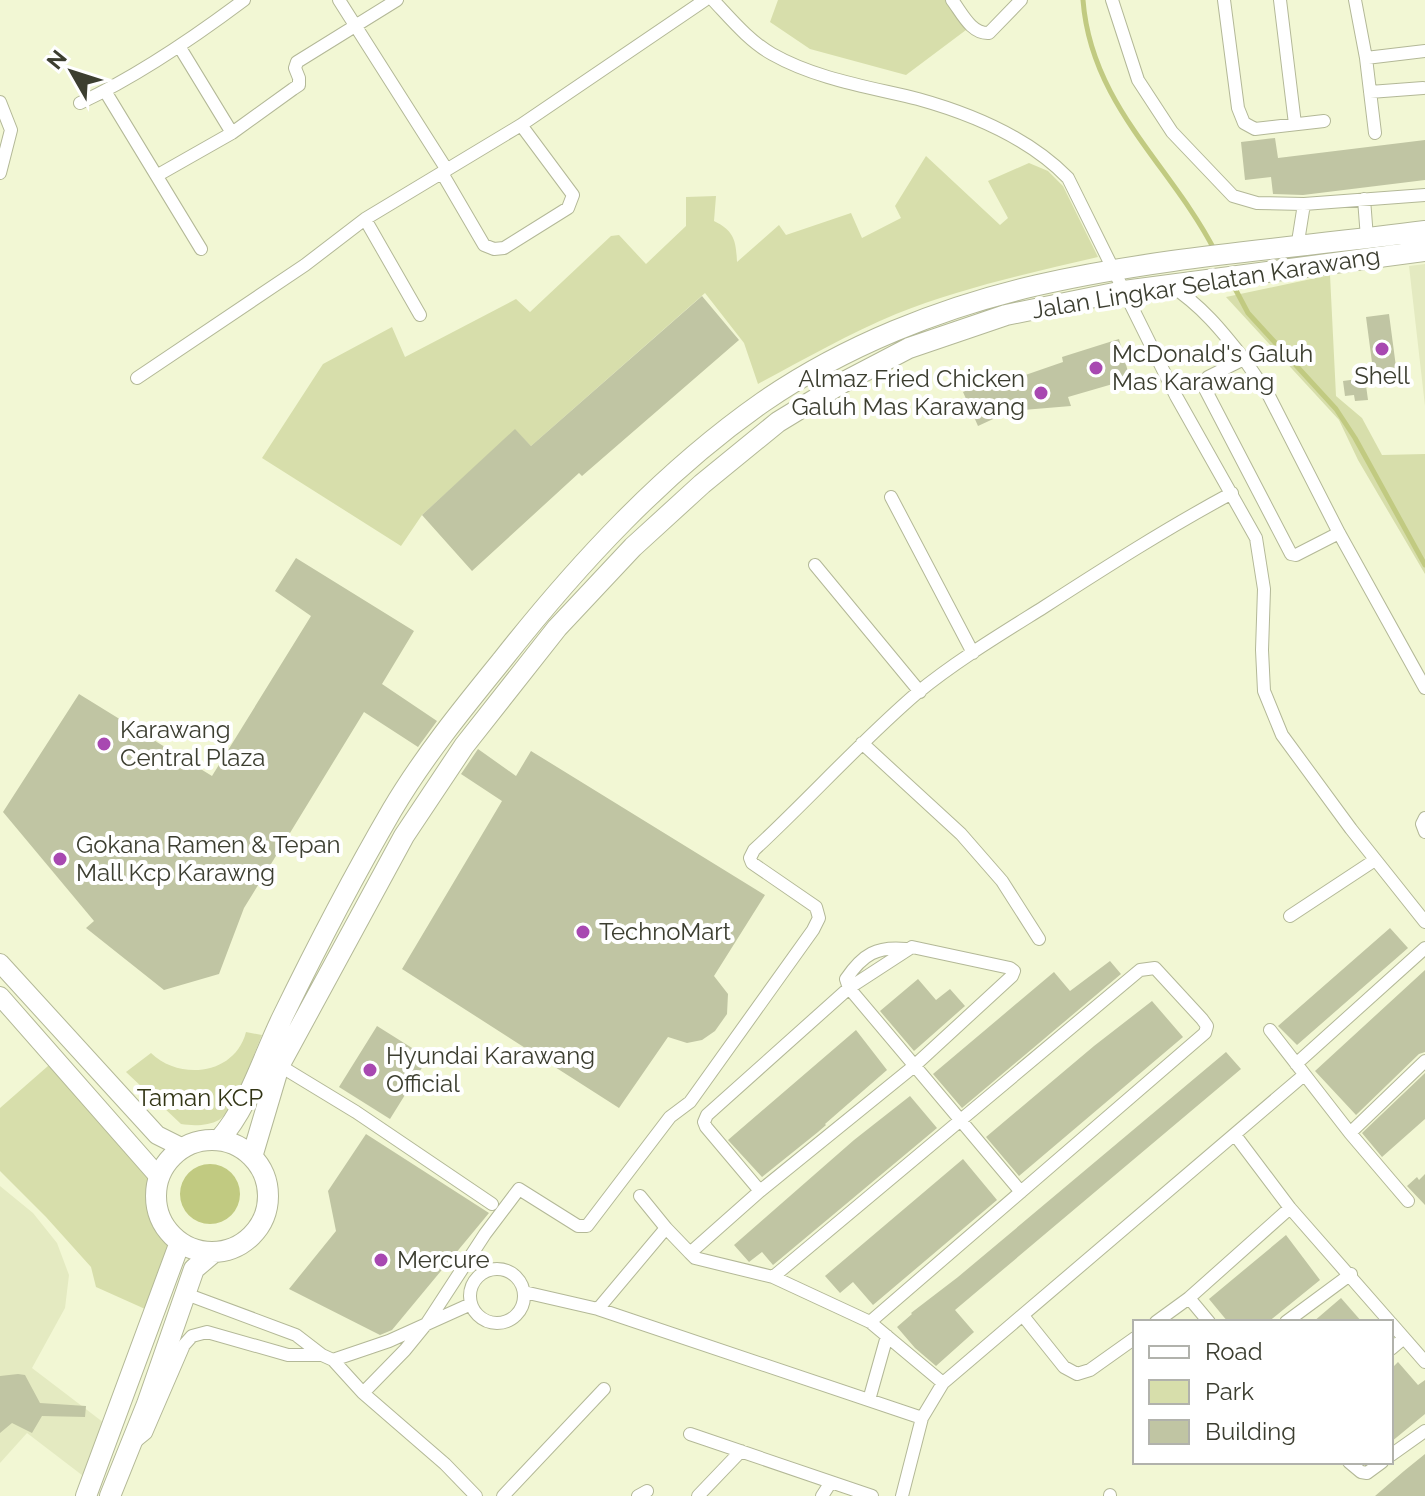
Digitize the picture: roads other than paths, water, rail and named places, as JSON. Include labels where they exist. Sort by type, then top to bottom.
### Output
[{"type":"main road","name":"Jalan Lingkar Selatan Karawang","points":[[252,1157],[271,1061],[299,983],[393,809],[417,772],[458,715],[545,608],[624,520],[671,476],[764,401],[833,361],[903,327],[1036,285],[1186,258],[1297,248],[1425,231]]},
{"type":"main road","name":"Jalan Lingkar Selatan Karawang","points":[[219,1140],[237,1120],[404,836],[457,756],[557,628],[664,517],[778,422],[842,383],[909,348],[1006,315],[1124,291],[1425,251]]},
{"type":"main road","points":[[0,963],[157,1135],[183,1148]]},
{"type":"main road","points":[[0,996],[159,1177]]},
{"type":"main road","points":[[141,1156],[156,1147],[157,1135]]},
{"type":"main road","points":[[219,1140],[237,1145],[252,1157],[263,1172],[268,1190],[267,1209],[260,1225],[248,1239],[232,1248],[214,1252],[196,1250],[180,1242],[167,1229],[159,1213],[156,1195],[159,1177],[169,1160],[183,1148],[200,1141],[219,1140]]},
{"type":"main road","points":[[86,1496],[180,1242]]},
{"type":"main road","points":[[110,1496],[194,1269],[214,1252]]},
{"type":"street","points":[[221,0],[229,12]]},
{"type":"street","points":[[80,103],[179,46],[244,0]]},
{"type":"street","points":[[339,0],[444,171],[484,245],[494,249],[504,248],[568,208],[573,195],[521,125]]},
{"type":"street","points":[[158,175],[232,133],[299,85],[295,68],[297,62],[397,0]]},
{"type":"street","points":[[137,378],[305,265],[365,219],[521,125],[705,0]]},
{"type":"street","points":[[713,0],[768,52],[793,65],[967,115],[1015,137],[1048,158],[1068,178],[1176,396],[1256,538],[1264,589],[1264,691],[1282,735],[1425,922]]},
{"type":"street","points":[[952,0],[975,30],[982,34],[989,33],[1021,0]]},
{"type":"street","points":[[1112,0],[1138,80],[1172,132],[1233,196],[1257,203],[1304,204],[1425,195]]},
{"type":"street","points":[[1224,0],[1238,108],[1244,123],[1255,129],[1324,121]]},
{"type":"street","points":[[1280,0],[1295,124]]},
{"type":"street","points":[[1355,0],[1375,133]]},
{"type":"street","points":[[179,46],[232,133]]},
{"type":"street","points":[[1366,58],[1425,51]]},
{"type":"street","points":[[1370,92],[1423,88]]},
{"type":"street","points":[[105,91],[201,249]]},
{"type":"street","points":[[0,102],[11,130],[0,173]]},
{"type":"street","points":[[1364,199],[1367,238]]},
{"type":"street","points":[[1297,248],[1304,204]]},
{"type":"street","points":[[365,219],[420,315]]},
{"type":"street","points":[[1171,286],[1215,321],[1268,394],[1339,533],[1425,688]]},
{"type":"street","points":[[1244,359],[1208,377],[1203,385],[1291,554],[1296,555],[1339,533]]},
{"type":"street","points":[[363,1393],[427,1323],[485,1234],[519,1189],[578,1226],[587,1226],[670,1117],[690,1102],[819,918],[816,907],[752,863],[750,858],[754,850],[802,806],[862,743],[920,692],[973,653],[1162,531],[1232,493]]},
{"type":"street","points":[[891,497],[973,653]]},
{"type":"street","points":[[815,565],[920,692]]},
{"type":"street","points":[[862,743],[961,834],[1002,881],[1039,939]]},
{"type":"street","points":[[1425,818],[1422,824],[1425,832]]},
{"type":"street","points":[[1290,916],[1375,860]]},
{"type":"street","points":[[690,1253],[760,1191],[913,1067],[1014,971],[912,947],[849,988],[707,1115],[704,1122],[706,1127],[760,1191]]},
{"type":"street","points":[[902,1496],[922,1418],[943,1383],[1235,1135],[1425,948]]},
{"type":"street","points":[[773,1277],[1140,970],[1155,968],[1202,1019],[1207,1026],[1205,1033],[870,1322]]},
{"type":"street","points":[[849,988],[1021,1192]]},
{"type":"street","points":[[1270,1030],[1350,1133],[1408,1201]]},
{"type":"street","points":[[271,1061],[356,1112],[492,1204]]},
{"type":"street","points":[[1350,1133],[1425,1061]]},
{"type":"street","points":[[1235,1135],[1290,1208],[1389,1320]]},
{"type":"street","points":[[640,1196],[695,1258],[773,1277],[870,1322],[943,1383]]},
{"type":"street","points":[[1159,1320],[1189,1298],[1290,1208]]},
{"type":"street","points":[[598,1309],[666,1228]]},
{"type":"street","points":[[494,1269],[509,1271],[516,1276],[524,1292],[520,1311],[501,1324],[485,1321],[471,1304],[474,1281],[486,1271],[494,1269]]},
{"type":"street","points":[[1289,1320],[1351,1274]]},
{"type":"street","points":[[524,1292],[598,1309],[922,1418]]},
{"type":"street","points":[[186,1294],[296,1335],[328,1358],[476,1496]]},
{"type":"street","points":[[1189,1298],[1207,1320]]},
{"type":"street","points":[[131,1445],[146,1433],[184,1345],[192,1336],[207,1332],[288,1355],[328,1358],[389,1341],[471,1304]]},
{"type":"street","points":[[1024,1317],[1064,1367],[1077,1374],[1090,1370],[1133,1339]]},
{"type":"street","points":[[1393,1324],[1425,1362]]},
{"type":"street","points":[[869,1400],[887,1336]]},
{"type":"street","points":[[1393,1347],[1404,1338]]},
{"type":"street","points":[[503,1496],[604,1389]]},
{"type":"street","points":[[1393,1454],[1425,1431]]},
{"type":"street","points":[[690,1434],[872,1496]]},
{"type":"street","points":[[698,1496],[741,1451]]},
{"type":"street","points":[[1351,1464],[1367,1473],[1379,1464]]},
{"type":"street","points":[[822,1496],[831,1482]]},
{"type":"waterway","points":[[1083,0],[1089,37],[1117,103],[1215,251]]},
{"type":"waterway","points":[[1231,281],[1248,313],[1336,409],[1425,565]]},
{"type":"place","name":"Shell","points":[[1382,349]]},
{"type":"place","name":"McDonald's Galuh Mas Karawang","points":[[1096,368]]},
{"type":"place","name":"Almaz Fried Chicken Galuh Mas Karawang","points":[[1041,393]]},
{"type":"place","name":"Karawang Central Plaza","points":[[104,744]]},
{"type":"place","name":"Gokana Ramen & Tepan Mall Kcp Karawng","points":[[60,859]]},
{"type":"place","name":"TechnoMart","points":[[583,932]]},
{"type":"place","name":"Hyundai Karawang Official","points":[[370,1070]]},
{"type":"place","name":"Mercure","points":[[381,1260]]},
{"type":"park label","name":"Taman KCP","points":[[200,1098]]}]
